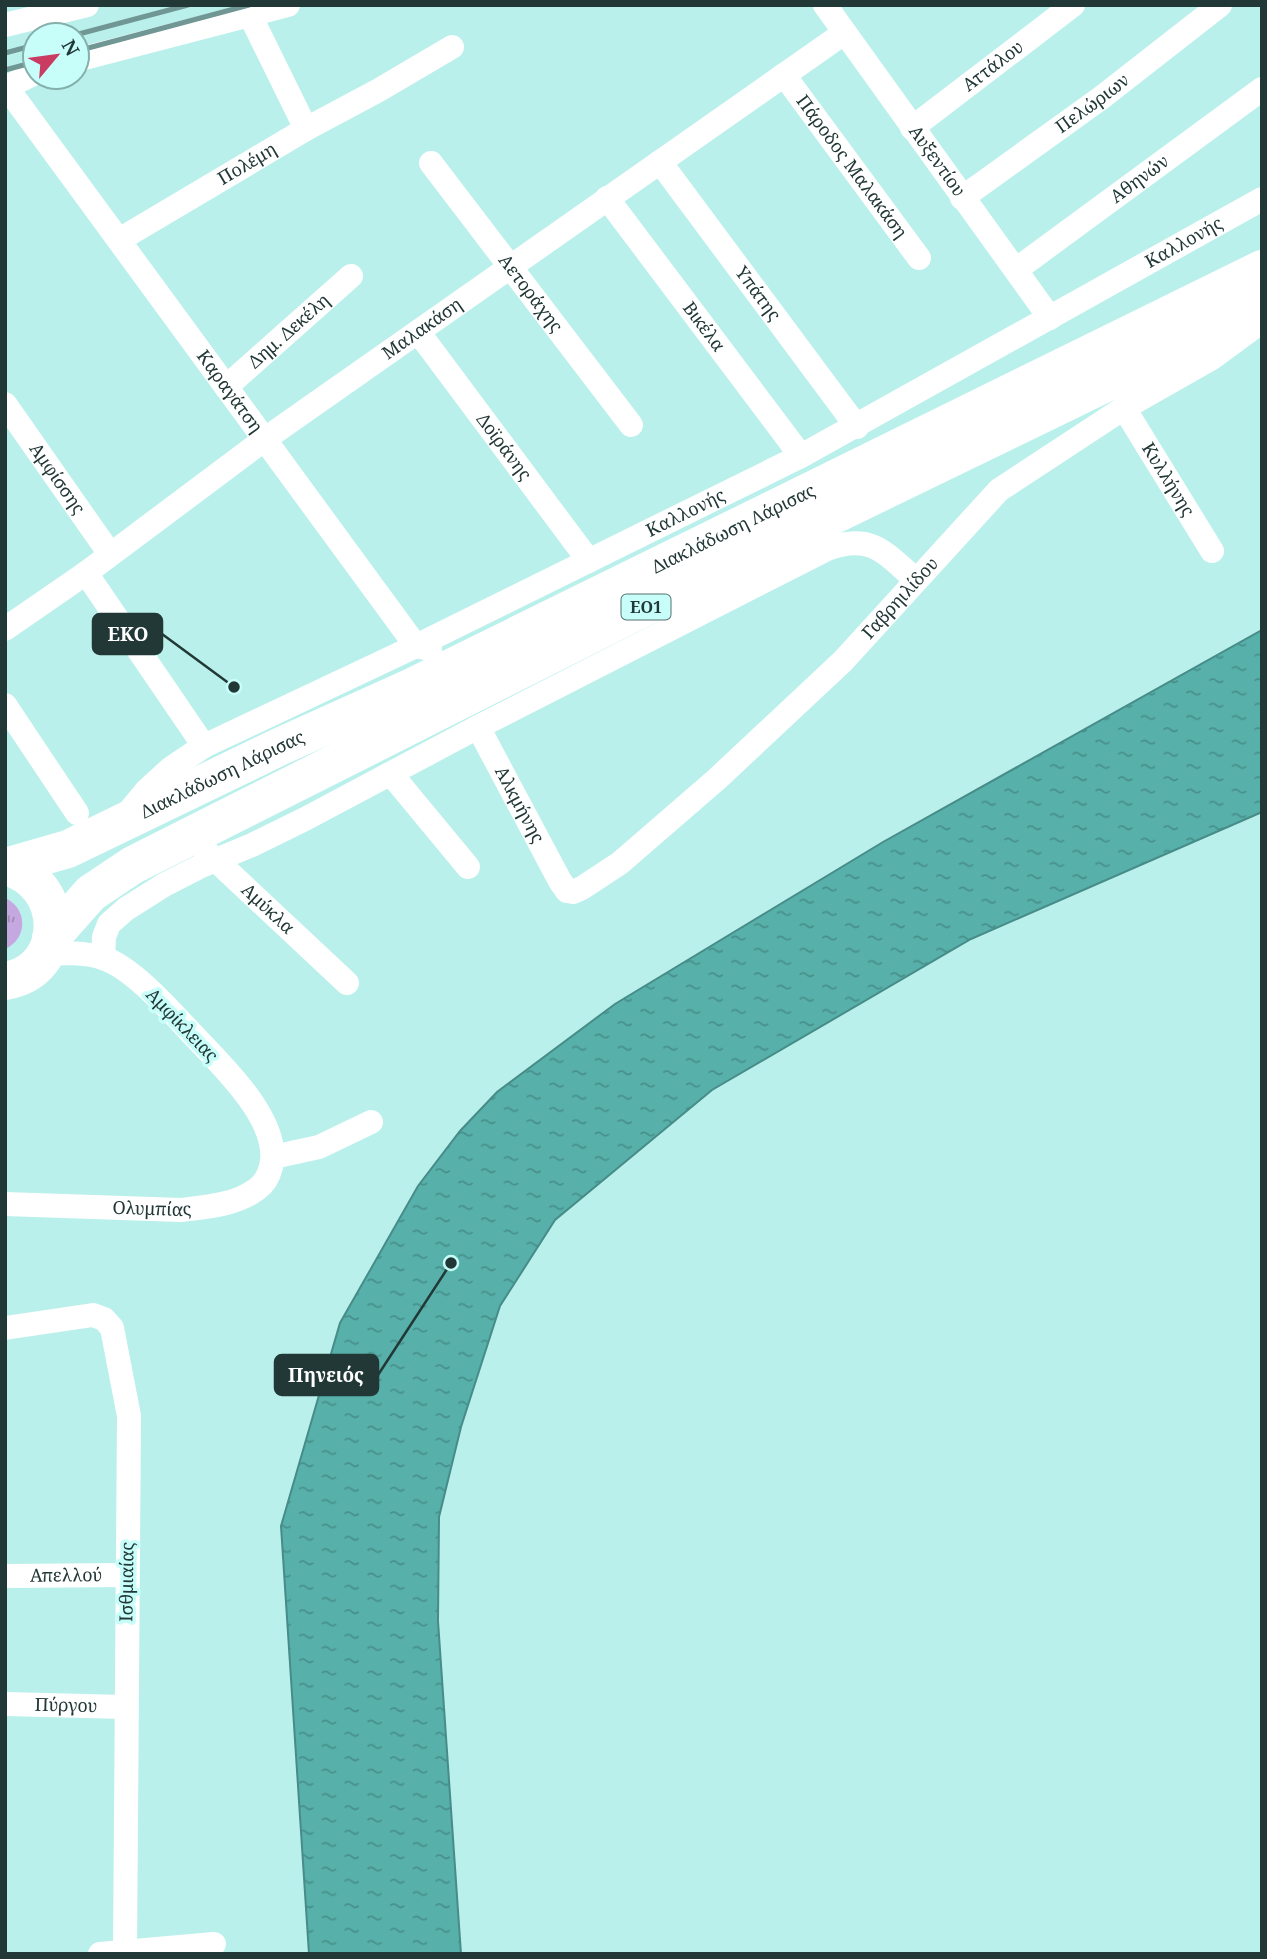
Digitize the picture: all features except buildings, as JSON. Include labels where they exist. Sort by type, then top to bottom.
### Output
[{"type":"main road","name":"Διακλάδωση Λάρισας","points":[[7,866],[68,849],[116,828],[281,746],[480,654],[1262,269]]},
{"type":"main road","name":"Διακλάδωση Λάρισας","points":[[27,968],[91,893],[132,865],[202,848],[663,598],[1262,307]]},
{"type":"main road","name":"ΕΟ1","points":[[7,866],[26,874],[40,886],[49,902],[53,920],[27,968]]},
{"type":"street","points":[[5,25],[87,5]]},
{"type":"street","points":[[91,56],[288,5]]},
{"type":"street","name":"Αυξεντίου","points":[[825,5],[1051,318]]},
{"type":"street","name":"Αττάλου","points":[[912,128],[1073,5]]},
{"type":"street","name":"Πελώριων","points":[[962,198],[1101,98],[1220,5]]},
{"type":"street","points":[[250,15],[306,129]]},
{"type":"street","name":"Μαλακάση","points":[[5,629],[86,573],[265,439],[844,33]]},
{"type":"street","name":"Πολέμη","points":[[119,240],[306,129],[452,47]]},
{"type":"street","name":"Πάροδος Μαλακάση","points":[[784,75],[919,258]]},
{"type":"street","name":"Καραγάτση","points":[[6,89],[416,646]]},
{"type":"street","name":"Αθηνών","points":[[1017,269],[1262,89]]},
{"type":"street","name":"Υπάτης","points":[[660,162],[856,427]]},
{"type":"street","name":"Αετοράχης","points":[[431,163],[631,425]]},
{"type":"street","name":"Βικέλα","points":[[607,198],[801,456]]},
{"type":"street","name":"Καλλoνής","points":[[116,828],[147,790],[170,769],[204,746],[416,646],[801,456],[1262,200]]},
{"type":"street","name":"Δημ. Δεκέλη","points":[[226,387],[351,276]]},
{"type":"street","name":"Γαβρηιλίδου","points":[[560,881],[567,891],[573,892],[582,888],[620,863],[666,824],[843,661],[999,490],[1124,408],[1212,358],[1262,322]]},
{"type":"street","name":"Δοϊράνης","points":[[419,332],[589,561]]},
{"type":"street","name":"Αμφίσσης","points":[[5,404],[110,554]]},
{"type":"street","name":"Κυλλήνης","points":[[1124,408],[1212,551]]},
{"type":"street","points":[[103,958],[106,929],[114,919],[164,885],[202,848],[252,845],[827,549],[845,542],[862,542],[877,547],[915,579]]},
{"type":"street","points":[[86,573],[204,746]]},
{"type":"street","points":[[607,661],[663,598]]},
{"type":"street","points":[[416,646],[437,651],[480,654]]},
{"type":"street","points":[[5,705],[77,813]]},
{"type":"street","name":"Αλκμήνης","points":[[478,727],[560,881]]},
{"type":"street","points":[[391,774],[468,867]]},
{"type":"street","name":"Αμύκλα","points":[[202,848],[347,983]]},
{"type":"street","name":"Αμφίκλειας","points":[[27,968],[66,953],[103,958],[124,970],[149,991],[237,1083],[265,1125],[273,1157]]},
{"type":"street","points":[[273,1157],[319,1147],[371,1122]]},
{"type":"street","name":"Ολυμπίας","points":[[5,1204],[181,1210],[206,1207],[234,1201],[259,1189],[270,1171],[273,1157]]},
{"type":"street","name":"Ισθμιαίας","points":[[5,1328],[93,1315],[104,1319],[112,1328],[129,1416],[125,1951]]},
{"type":"street","name":"Απελλού","points":[[5,1576],[127,1575]]},
{"type":"street","name":"Πύργου","points":[[5,1704],[125,1707]]},
{"type":"street","points":[[100,1954],[214,1944]]},
{"type":"green space","points":[[5,898],[18,909],[22,924],[18,938],[5,949]]},
{"type":"water","points":[[1262,630],[1262,812],[971,939],[712,1090],[555,1220],[500,1306],[461,1427],[439,1517],[438,1621],[461,1954],[309,1954],[281,1526],[340,1323],[418,1186],[460,1131],[497,1092],[615,1004],[883,842]]},
{"type":"railway","points":[[91,31],[188,5]]},
{"type":"railway","points":[[91,47],[249,5]]},
{"type":"railway","points":[[5,53],[21,49]]},
{"type":"railway","points":[[5,70],[21,66]]},
{"type":"place","name":"EKO","points":[[234,687]]},
{"type":"place","name":"Πηνειός","points":[[451,1263]]}]
